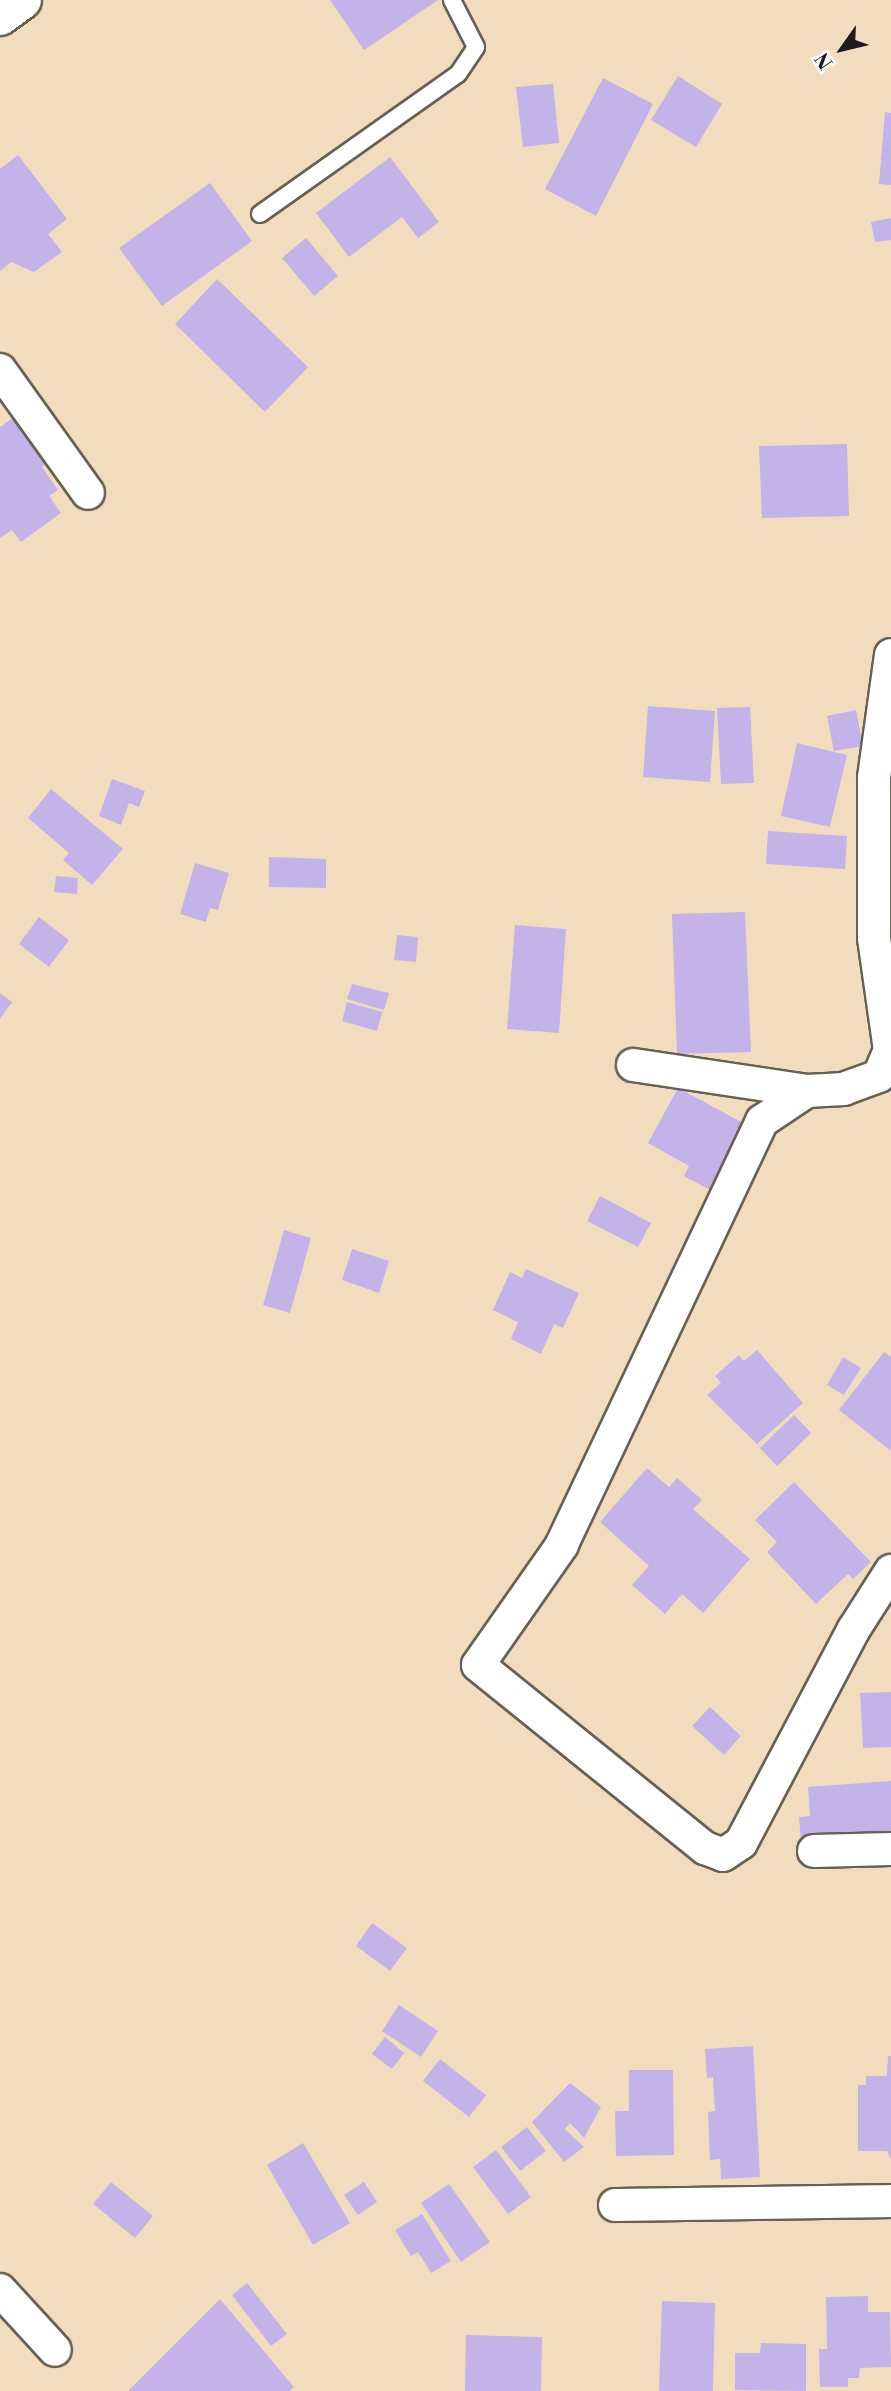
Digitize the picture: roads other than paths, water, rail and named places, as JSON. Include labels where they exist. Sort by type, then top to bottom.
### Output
[{"type":"main road","points":[[0,16],[22,0]]},
{"type":"street","points":[[0,370],[88,493]]},
{"type":"street","points":[[632,1065],[807,1091],[845,1088],[879,1076],[890,1050],[874,938],[874,778],[891,655]]},
{"type":"street","points":[[807,1091],[762,1121],[562,1545],[478,1665],[705,1848],[723,1856],[741,1843],[854,1629],[891,1571]]},
{"type":"street","points":[[814,1851],[891,1849]]},
{"type":"street","points":[[615,2205],[891,2201]]},
{"type":"street","points":[[0,2290],[55,2350]]},
{"type":"lane","points":[[260,214],[458,74],[476,47],[452,0]]}]
